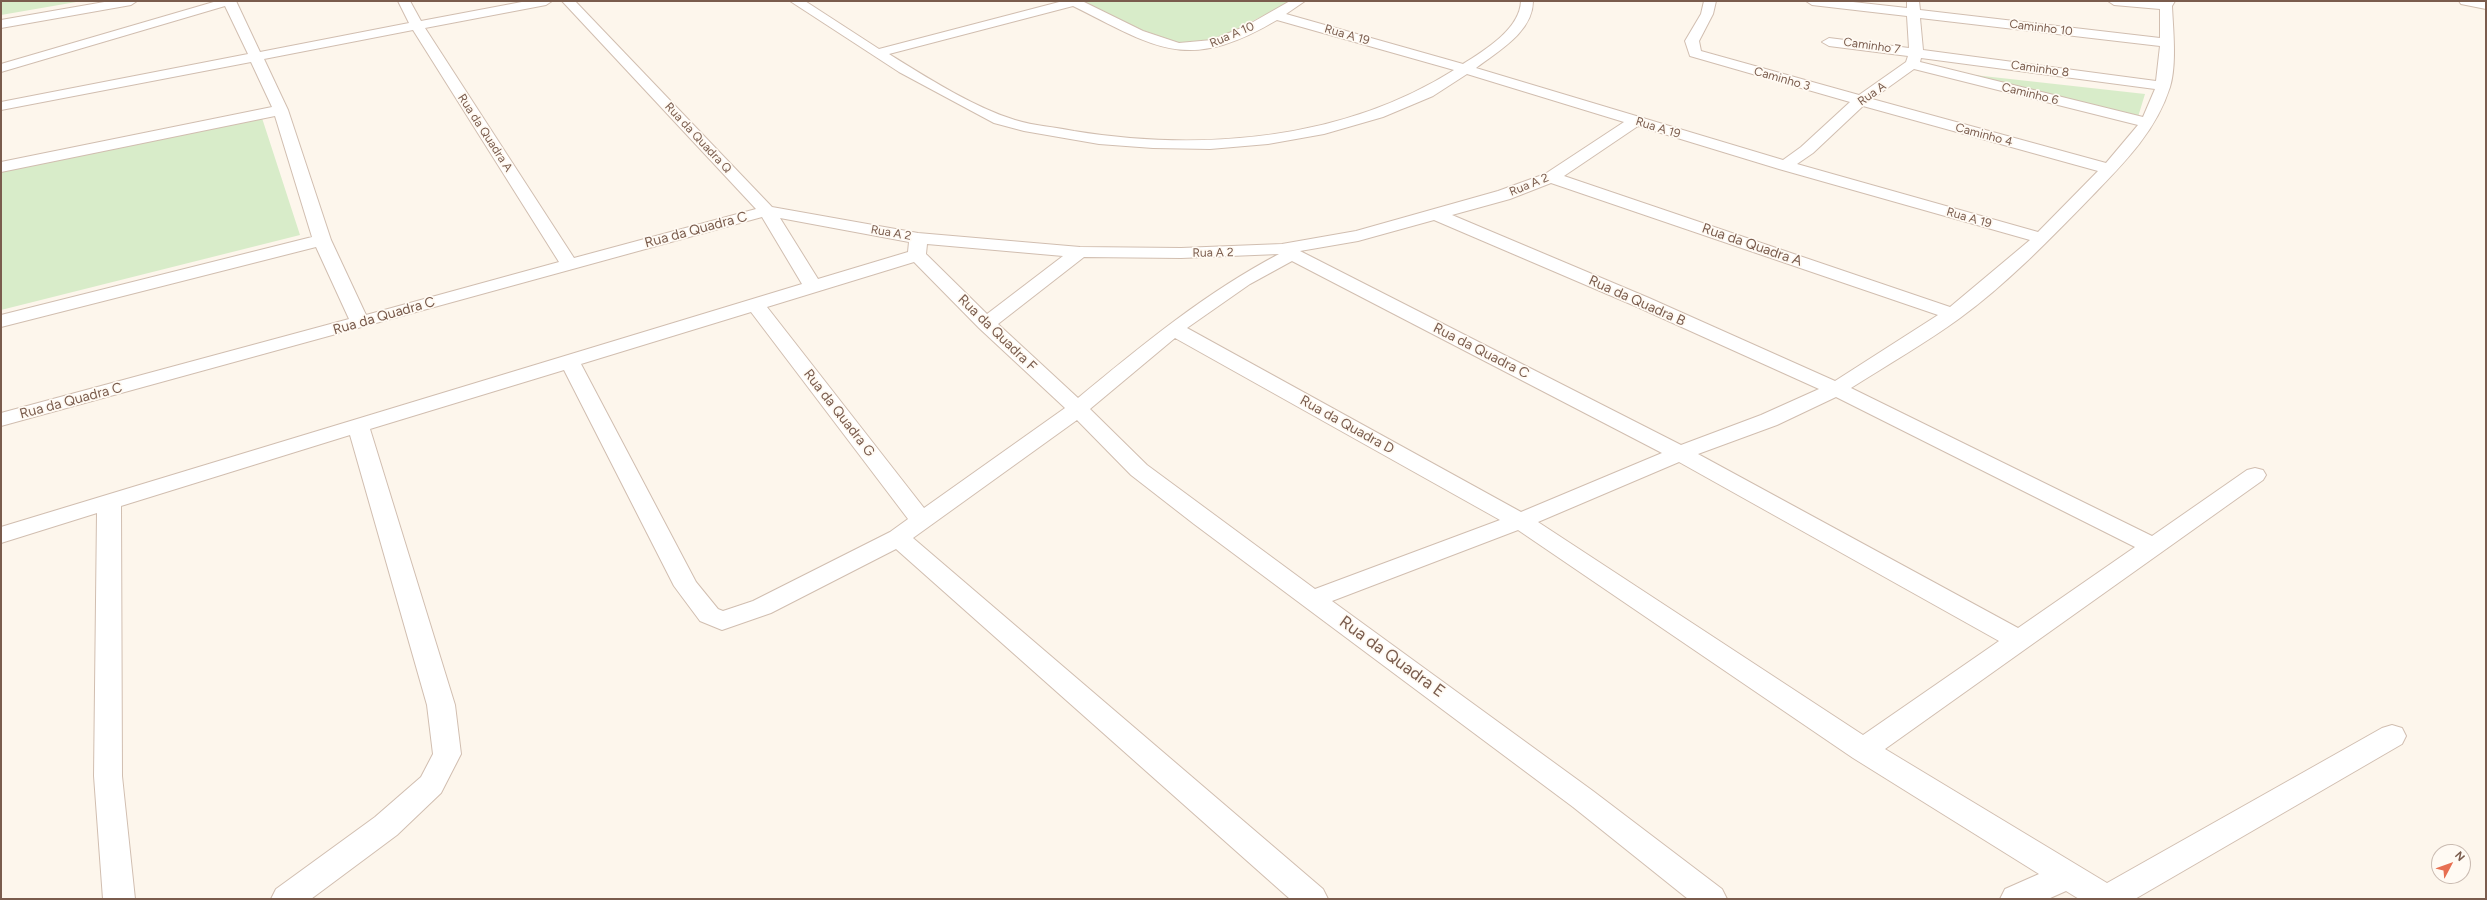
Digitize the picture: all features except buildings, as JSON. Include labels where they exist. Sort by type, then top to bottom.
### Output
[{"type":"street","points":[[1,24],[130,1]]},
{"type":"street","points":[[1,68],[229,1],[281,110],[322,240],[360,323]]},
{"type":"street","name":"Rua da Quadra A","points":[[404,1],[417,26],[569,264]]},
{"type":"street","points":[[1,106],[546,1]]},
{"type":"street","name":"Rua da Quadra Q","points":[[568,1],[767,212],[813,287]]},
{"type":"street","points":[[796,1],[948,95],[1008,123],[1084,139],[1172,145],[1266,140],[1331,129],[1388,110],[1428,92],[1466,69],[1519,27],[1529,7],[1528,1]]},
{"type":"street","points":[[878,53],[1073,1]]},
{"type":"street","name":"Rua A 10","points":[[1073,1],[1145,37],[1180,47],[1208,46],[1224,41],[1299,1]]},
{"type":"street","name":"Caminho 3","points":[[1710,1],[1707,14],[1692,41],[1695,52],[1704,57],[1860,101]]},
{"type":"street","name":"Caminho 10","points":[[1812,1],[1914,7],[2167,43]]},
{"type":"street","points":[[1313,599],[1520,521],[1680,453],[1769,420],[1836,389],[1953,314],[1998,278],[2042,238],[2109,169],[2148,123],[2163,86],[2167,43],[2167,4],[2114,1]]},
{"type":"street","points":[[2464,1],[2486,4]]},
{"type":"street","points":[[1829,42],[1914,59],[1914,7]]},
{"type":"street","name":"Rua A 19","points":[[1275,15],[1466,69],[1785,166],[2042,238]]},
{"type":"street","name":"Caminho 8","points":[[1914,59],[2163,86]]},
{"type":"street","name":"Rua A","points":[[1785,166],[1807,150],[1860,101],[1914,59]]},
{"type":"street","name":"Caminho 6","points":[[1914,59],[2148,123]]},
{"type":"street","name":"Caminho 4","points":[[1860,101],[2109,169]]},
{"type":"street","points":[[1,167],[281,110]]},
{"type":"street","name":"Rua A 2","points":[[767,212],[918,246],[1014,248],[1080,252],[1287,252],[1358,236],[1504,195],[1551,177],[1636,121]]},
{"type":"street","name":"Rua da Quadra A","points":[[1551,177],[1953,314]]},
{"type":"street","name":"Rua da Quadra C","points":[[1,420],[360,323],[569,264],[767,212]]},
{"type":"street","name":"Rua da Quadra B","points":[[1437,215],[1642,302],[1836,389],[2152,546]]},
{"type":"street","points":[[1,321],[322,240]]},
{"type":"street","points":[[1,535],[813,287],[918,246]]},
{"type":"street","name":"Rua da Quadra F","points":[[918,246],[986,324],[1078,409]]},
{"type":"street","points":[[986,324],[1080,252]]},
{"type":"street","points":[[570,362],[686,586],[709,616],[722,620],[762,607],[898,538],[1078,409],[1174,329],[1287,252]]},
{"type":"street","name":"Rua da Quadra C","points":[[1287,252],[1680,453],[2020,641]]},
{"type":"street","name":"Rua da Quadra G","points":[[755,305],[922,521]]},
{"type":"street","name":"Rua da Quadra D","points":[[1174,329],[1520,521],[1863,750],[2067,876],[2107,899]]},
{"type":"street","name":"Rua da Quadra E","points":[[1078,409],[1139,470],[1202,519],[1313,599],[1583,799],[1711,899]]},
{"type":"street","points":[[287,899],[386,826],[431,785],[447,754],[441,705],[358,425]]},
{"type":"street","points":[[1863,750],[2255,475]]},
{"type":"street","points":[[109,502],[108,776],[119,899]]},
{"type":"street","points":[[898,538],[1312,899]]},
{"type":"street","points":[[2107,899],[2392,736]]},
{"type":"street","points":[[2016,899],[2067,876]]},
{"type":"green space","points":[[1,1],[82,1],[1,15]]},
{"type":"green space","points":[[1071,1],[1290,2],[1207,44],[1167,45]]},
{"type":"green space","points":[[1947,72],[2145,94],[2138,117]]},
{"type":"green space","points":[[262,118],[300,235],[1,310],[1,172]]}]
